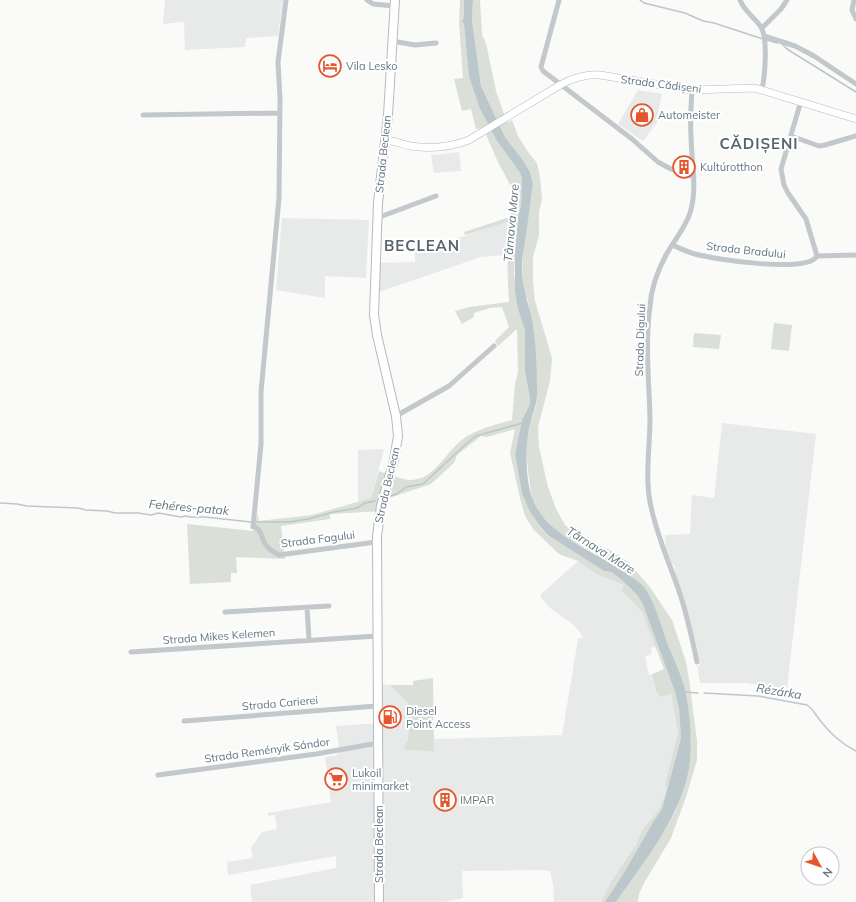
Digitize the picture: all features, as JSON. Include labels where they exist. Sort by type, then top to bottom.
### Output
[{"type":"main road","name":"Strada Beclean","points":[[379,902],[376,542],[381,506],[397,449],[398,436],[396,416],[375,322],[375,282],[377,218],[380,178],[386,140],[395,3]]},
{"type":"main road","name":"Strada Cădișeni","points":[[386,140],[410,146],[445,146],[457,144],[469,140],[560,85],[579,76],[594,75],[692,90],[749,87],[762,89],[856,119]]},
{"type":"street","points":[[143,115],[280,113],[278,62],[286,0]]},
{"type":"street","points":[[367,0],[373,4],[395,3]]},
{"type":"street","points":[[559,0],[541,67],[543,71],[632,139],[658,162],[671,169],[694,177]]},
{"type":"street","points":[[740,0],[742,5],[762,28],[764,36],[765,77],[762,89]]},
{"type":"street","points":[[762,28],[781,10],[787,0]]},
{"type":"street","points":[[854,0],[852,10],[856,19]]},
{"type":"street","points":[[764,36],[795,46],[814,56],[856,84]]},
{"type":"street","points":[[392,41],[415,45],[436,43]]},
{"type":"street","name":"Strada Digului","points":[[692,90],[691,135],[694,195],[690,213],[661,266],[652,292],[650,306],[648,334],[650,418],[648,470],[649,495],[652,512],[660,542],[685,609],[697,662]]},
{"type":"street","points":[[801,101],[782,161],[781,169],[782,178],[788,193],[806,219],[817,256]]},
{"type":"street","name":"Strada Fagului","points":[[280,113],[279,198],[262,392],[260,444],[253,526],[260,531],[264,543],[270,550],[279,555],[376,542]]},
{"type":"street","points":[[791,136],[819,146],[856,136]]},
{"type":"street","points":[[377,218],[436,196]]},
{"type":"street","name":"Strada Bradului","points":[[672,244],[695,254],[767,264],[795,265],[809,262],[817,256],[856,255]]},
{"type":"street","points":[[396,416],[449,386],[494,346]]},
{"type":"street","name":"Strada Mikes Kelemen","points":[[225,612],[329,606]]},
{"type":"street","points":[[307,607],[309,640]]},
{"type":"street","name":"Strada Mikes Kelemen","points":[[131,652],[377,636]]},
{"type":"street","name":"Strada Carierei","points":[[184,721],[377,706]]},
{"type":"street","name":"Strada Reményik Sándor","points":[[158,775],[316,754],[378,743]]},
{"type":"shaded area","points":[[165,0],[283,0],[278,36],[246,38],[245,47],[185,50],[184,22],[163,24]]},
{"type":"shaded area","points":[[460,0],[464,0],[464,14],[462,19],[464,24],[469,77],[480,109],[497,141],[520,173],[522,179],[521,206],[518,217],[514,273],[518,309],[525,331],[525,372],[530,399],[529,406],[522,420],[515,454],[522,494],[530,512],[549,536],[604,571],[611,572],[622,580],[638,596],[643,605],[675,692],[679,709],[681,738],[662,809],[605,902],[601,902],[611,882],[637,843],[642,830],[658,811],[667,789],[665,784],[678,732],[671,694],[661,697],[657,694],[652,674],[664,669],[642,612],[621,590],[624,585],[596,574],[578,561],[559,554],[533,529],[525,516],[510,453],[515,429],[487,437],[481,436],[457,455],[454,463],[431,484],[386,499],[383,511],[330,514],[330,519],[281,526],[285,559],[236,557],[237,573],[231,573],[231,582],[190,584],[187,524],[253,531],[258,514],[259,521],[312,515],[371,498],[379,471],[409,480],[420,478],[434,470],[463,439],[474,433],[512,420],[515,384],[518,372],[517,329],[498,346],[495,341],[509,327],[502,307],[490,308],[474,313],[474,317],[462,324],[455,311],[469,307],[509,302],[508,262],[511,221],[465,235],[464,232],[510,217],[516,196],[497,160],[483,128],[476,129],[471,109],[462,111],[454,79],[463,78],[459,23]]},
{"type":"shaded area","points":[[464,0],[473,0],[472,20],[481,86],[505,137],[530,172],[533,184],[522,265],[524,286],[532,320],[536,365],[537,398],[527,441],[527,473],[530,492],[540,513],[550,525],[576,543],[618,567],[643,586],[651,598],[686,692],[691,752],[687,779],[672,817],[662,835],[616,902],[605,902],[662,809],[681,738],[679,709],[675,692],[643,605],[638,596],[622,580],[611,572],[604,571],[549,536],[530,512],[522,494],[515,454],[522,420],[529,406],[530,399],[525,372],[525,331],[518,309],[515,291],[515,252],[518,217],[521,206],[522,179],[520,173],[497,141],[480,109],[469,77],[464,24],[462,22],[464,14]]},
{"type":"shaded area","points":[[473,0],[480,0],[482,35],[486,43],[496,91],[507,123],[512,120],[518,136],[537,163],[540,177],[542,199],[539,212],[539,235],[533,257],[533,282],[535,301],[552,358],[550,381],[538,427],[539,447],[548,487],[556,509],[565,525],[579,537],[610,550],[628,562],[649,586],[672,620],[686,662],[697,741],[697,760],[686,797],[671,838],[644,883],[639,894],[638,902],[616,902],[663,833],[675,812],[682,793],[690,761],[691,741],[687,698],[650,598],[629,575],[557,531],[540,514],[532,499],[526,445],[530,423],[536,407],[537,395],[528,300],[524,291],[522,277],[526,227],[533,184],[530,172],[505,137],[481,86],[472,20]]},
{"type":"shaded area","name":"Automeister","points":[[638,90],[662,94],[658,113],[662,116],[643,141],[618,124]]},
{"type":"shaded area","points":[[459,152],[461,171],[434,173],[431,155]]},
{"type":"shaded area","points":[[282,218],[369,220],[366,278],[325,276],[325,298],[276,290]]},
{"type":"shaded area","points":[[511,220],[507,255],[481,257],[379,292],[380,263],[415,262],[415,251],[424,250]]},
{"type":"shaded area","points":[[774,323],[792,325],[789,351],[771,349]]},
{"type":"shaded area","points":[[694,333],[721,335],[719,349],[693,347]]},
{"type":"shaded area","points":[[722,423],[816,434],[787,689],[746,683],[700,683],[697,666],[700,666],[700,661],[698,660],[673,574],[675,572],[674,566],[671,563],[666,549],[665,535],[690,534],[692,495],[714,498]]},
{"type":"shaded area","points":[[384,449],[371,498],[358,503],[358,450]]},
{"type":"shaded area","points":[[578,561],[596,574],[624,585],[621,590],[642,612],[656,647],[651,648],[652,653],[645,657],[649,675],[652,674],[657,695],[661,697],[671,694],[678,732],[665,784],[667,789],[658,811],[642,830],[637,843],[611,882],[601,902],[554,902],[550,871],[539,870],[462,871],[463,898],[444,902],[252,902],[250,885],[336,868],[336,856],[228,875],[227,862],[253,858],[251,848],[262,832],[277,829],[275,815],[268,816],[268,813],[331,802],[325,757],[337,755],[339,746],[336,726],[380,723],[379,684],[389,685],[407,702],[409,712],[408,740],[403,748],[434,751],[434,739],[562,735],[578,639],[583,637],[575,626],[550,608],[541,598],[541,594]]},
{"type":"shaded area","points":[[433,678],[434,751],[406,750],[403,748],[408,740],[409,712],[407,702],[389,685],[413,685],[413,681]]},
{"type":"waterway","points":[[640,0],[644,3],[685,13],[703,21],[714,23],[763,39]]},
{"type":"waterway","points":[[767,40],[777,43]]},
{"type":"waterway","points":[[782,44],[787,49],[856,92]]},
{"type":"waterway","name":"Fehéres-patak","points":[[387,497],[397,494],[406,487],[423,484],[476,436],[523,423]]},
{"type":"waterway","name":"Fehéres-patak","points":[[255,522],[289,522],[308,519],[357,508],[365,503],[375,501]]},
{"type":"waterway","name":"Fehéres-patak","points":[[0,503],[27,506],[78,508],[115,513],[138,513],[151,515],[158,513],[181,517],[205,517],[251,522]]},
{"type":"waterway","name":"Rézárka","points":[[684,692],[698,693]]},
{"type":"waterway","name":"Rézárka","points":[[704,693],[758,696],[807,705],[831,733],[845,745],[856,751]]},
{"type":"place","name":"Vila Lesko","points":[[330,66]]},
{"type":"place","name":"Automeister","points":[[642,115]]},
{"type":"place","name":"Kultúrotthon","points":[[684,167]]},
{"type":"place","name":"Diesel Point Access","points":[[390,717]]},
{"type":"place","name":"Lukoil minimarket","points":[[336,779]]},
{"type":"place","name":"IMPAR","points":[[445,800]]},
{"type":"district","name":"CĂDIȘENI","points":[[759,143]]},
{"type":"district","name":"BECLEAN","points":[[422,245]]},
{"type":"water label","name":"Târnava Mare","points":[[511,223]]},
{"type":"water label","name":"Târnava Mare","points":[[601,550]]}]
